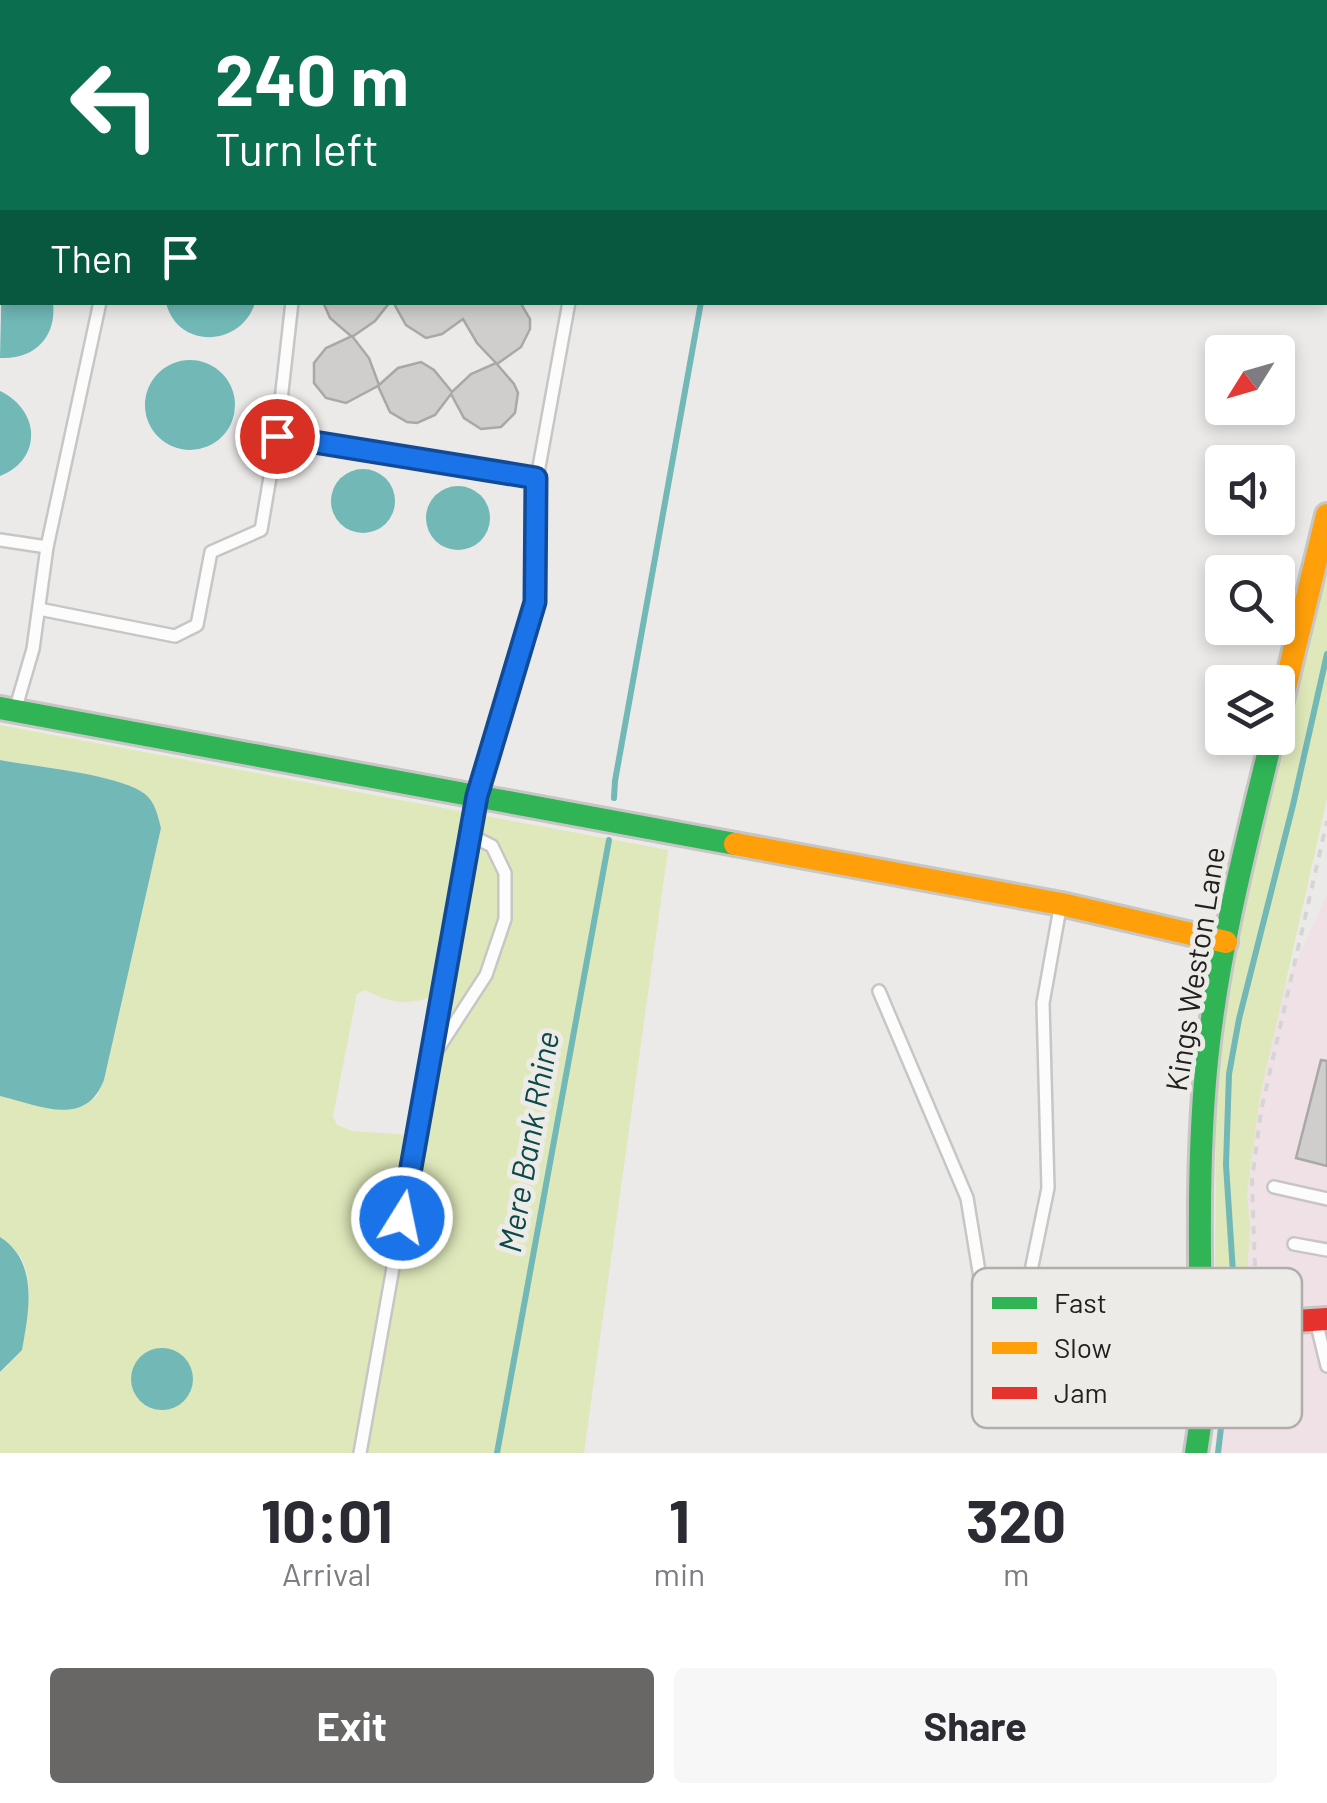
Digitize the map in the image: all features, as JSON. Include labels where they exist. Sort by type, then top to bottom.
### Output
[{"type":"street","points":[[1291,665],[1327,514]]},
{"type":"street","points":[[7,710],[1060,904],[1226,942]]},
{"type":"street","name":"Kings Weston Lane","points":[[1203,1268],[1202,1132],[1208,1057],[1226,942],[1268,755]]},
{"type":"street","name":"Kings Weston Lane","points":[[1196,1453],[1197,1428]]},
{"type":"lane","points":[[7,710],[33,650],[46,547],[99,305]]},
{"type":"lane","points":[[38,609],[175,636],[198,625],[211,552],[260,530],[277,436],[292,305]]},
{"type":"lane","points":[[360,1453],[477,796],[535,602],[536,478],[568,305]]},
{"type":"lane","points":[[277,436],[536,478]]},
{"type":"lane","points":[[0,540],[46,547]]},
{"type":"lane","points":[[430,1061],[486,974],[505,919],[505,873],[492,846],[470,835]]},
{"type":"lane","points":[[1032,1268],[1048,1188],[1042,1003],[1060,904]]},
{"type":"lane","points":[[878,991],[966,1198],[978,1268]]},
{"type":"lane","points":[[1274,1187],[1327,1200]]},
{"type":"lane","points":[[1294,1244],[1327,1250]]},
{"type":"lane","points":[[1322,1320],[1327,1366]]},
{"type":"path","points":[[1255,1268],[1252,1180],[1261,1111],[1327,821]]},
{"type":"shaded area","points":[[1327,894],[1327,1453],[1215,1453],[1216,1428],[1302,1428],[1302,1268],[1223,1268],[1235,1096]]},
{"type":"green space","points":[[1327,569],[1327,799],[1260,1096],[1247,1193],[1247,1268],[1215,1268],[1216,1081],[1233,956],[1282,755],[1295,755],[1295,701]]},
{"type":"green space","points":[[0,725],[668,850],[584,1453],[0,1453],[0,1372],[7,1367],[25,1316],[28,1281],[24,1264],[0,1237],[0,1096],[70,1110],[97,1097],[161,828],[151,801],[133,787],[97,776],[0,760]],"holes":[[[365,990],[391,1001],[434,996],[410,1135],[352,1131],[337,1125],[333,1116],[357,994]]]},
{"type":"water","points":[[1,305],[53,305],[51,326],[41,344],[23,355],[0,358]]},
{"type":"water","points":[[167,305],[254,305],[248,318],[224,335],[196,335],[173,318]]},
{"type":"water","points":[[190,360],[207,363],[222,373],[232,388],[232,422],[222,437],[207,447],[190,450],[173,447],[158,437],[148,422],[145,405],[148,388],[158,373],[173,363]]},
{"type":"water","points":[[0,391],[23,410],[31,434],[24,458],[0,476]]},
{"type":"water","points":[[363,469],[385,479],[395,501],[385,523],[363,533],[341,523],[331,501],[341,479]]},
{"type":"water","points":[[458,486],[480,496],[490,518],[480,540],[458,550],[436,540],[426,518],[436,496]]},
{"type":"water","points":[[0,760],[97,776],[133,787],[151,801],[161,828],[104,1080],[96,1095],[73,1109],[45,1108],[0,1096]]},
{"type":"water","points":[[0,1237],[21,1260],[28,1304],[22,1350],[0,1372]]},
{"type":"water","points":[[162,1348],[184,1357],[193,1379],[184,1401],[162,1410],[140,1401],[131,1379],[140,1357]]},
{"type":"building","points":[[324,305],[388,305],[375,321],[352,337],[330,318]]},
{"type":"building","points":[[395,305],[522,305],[530,319],[530,329],[521,347],[497,364],[477,343],[463,319],[442,334],[426,338],[406,325]]},
{"type":"building","points":[[352,336],[369,358],[379,385],[398,368],[421,362],[434,370],[452,392],[471,374],[496,363],[518,393],[515,413],[501,427],[481,429],[464,418],[451,394],[435,415],[417,423],[390,412],[378,386],[346,403],[326,398],[314,383],[314,363],[326,348]]},
{"type":"building","points":[[1321,1060],[1327,1061],[1327,1166],[1296,1158]]},
{"type":"waterway","name":"Mere Bank Rhine","points":[[614,798],[700,305]]},
{"type":"waterway","points":[[1233,1268],[1226,1165],[1229,1074],[1327,654]]},
{"type":"waterway","name":"Mere Bank Rhine","points":[[497,1453],[609,840]]},
{"type":"waterway","points":[[1218,1453],[1221,1428]]},
{"type":"traffic: fast","points":[[0,708],[735,844]]},
{"type":"traffic: fast","points":[[1200,1268],[1203,1105],[1212,1019],[1226,938],[1268,755]]},
{"type":"traffic: fast","points":[[1196,1453],[1200,1428]]},
{"type":"traffic: slow","points":[[1291,665],[1327,515]]},
{"type":"traffic: slow","points":[[735,844],[1061,904],[1226,942]]},
{"type":"traffic: jam","points":[[1302,1321],[1327,1319]]},
{"type":"route","points":[[277,436],[536,478],[535,602],[477,796],[402,1218]]}]
